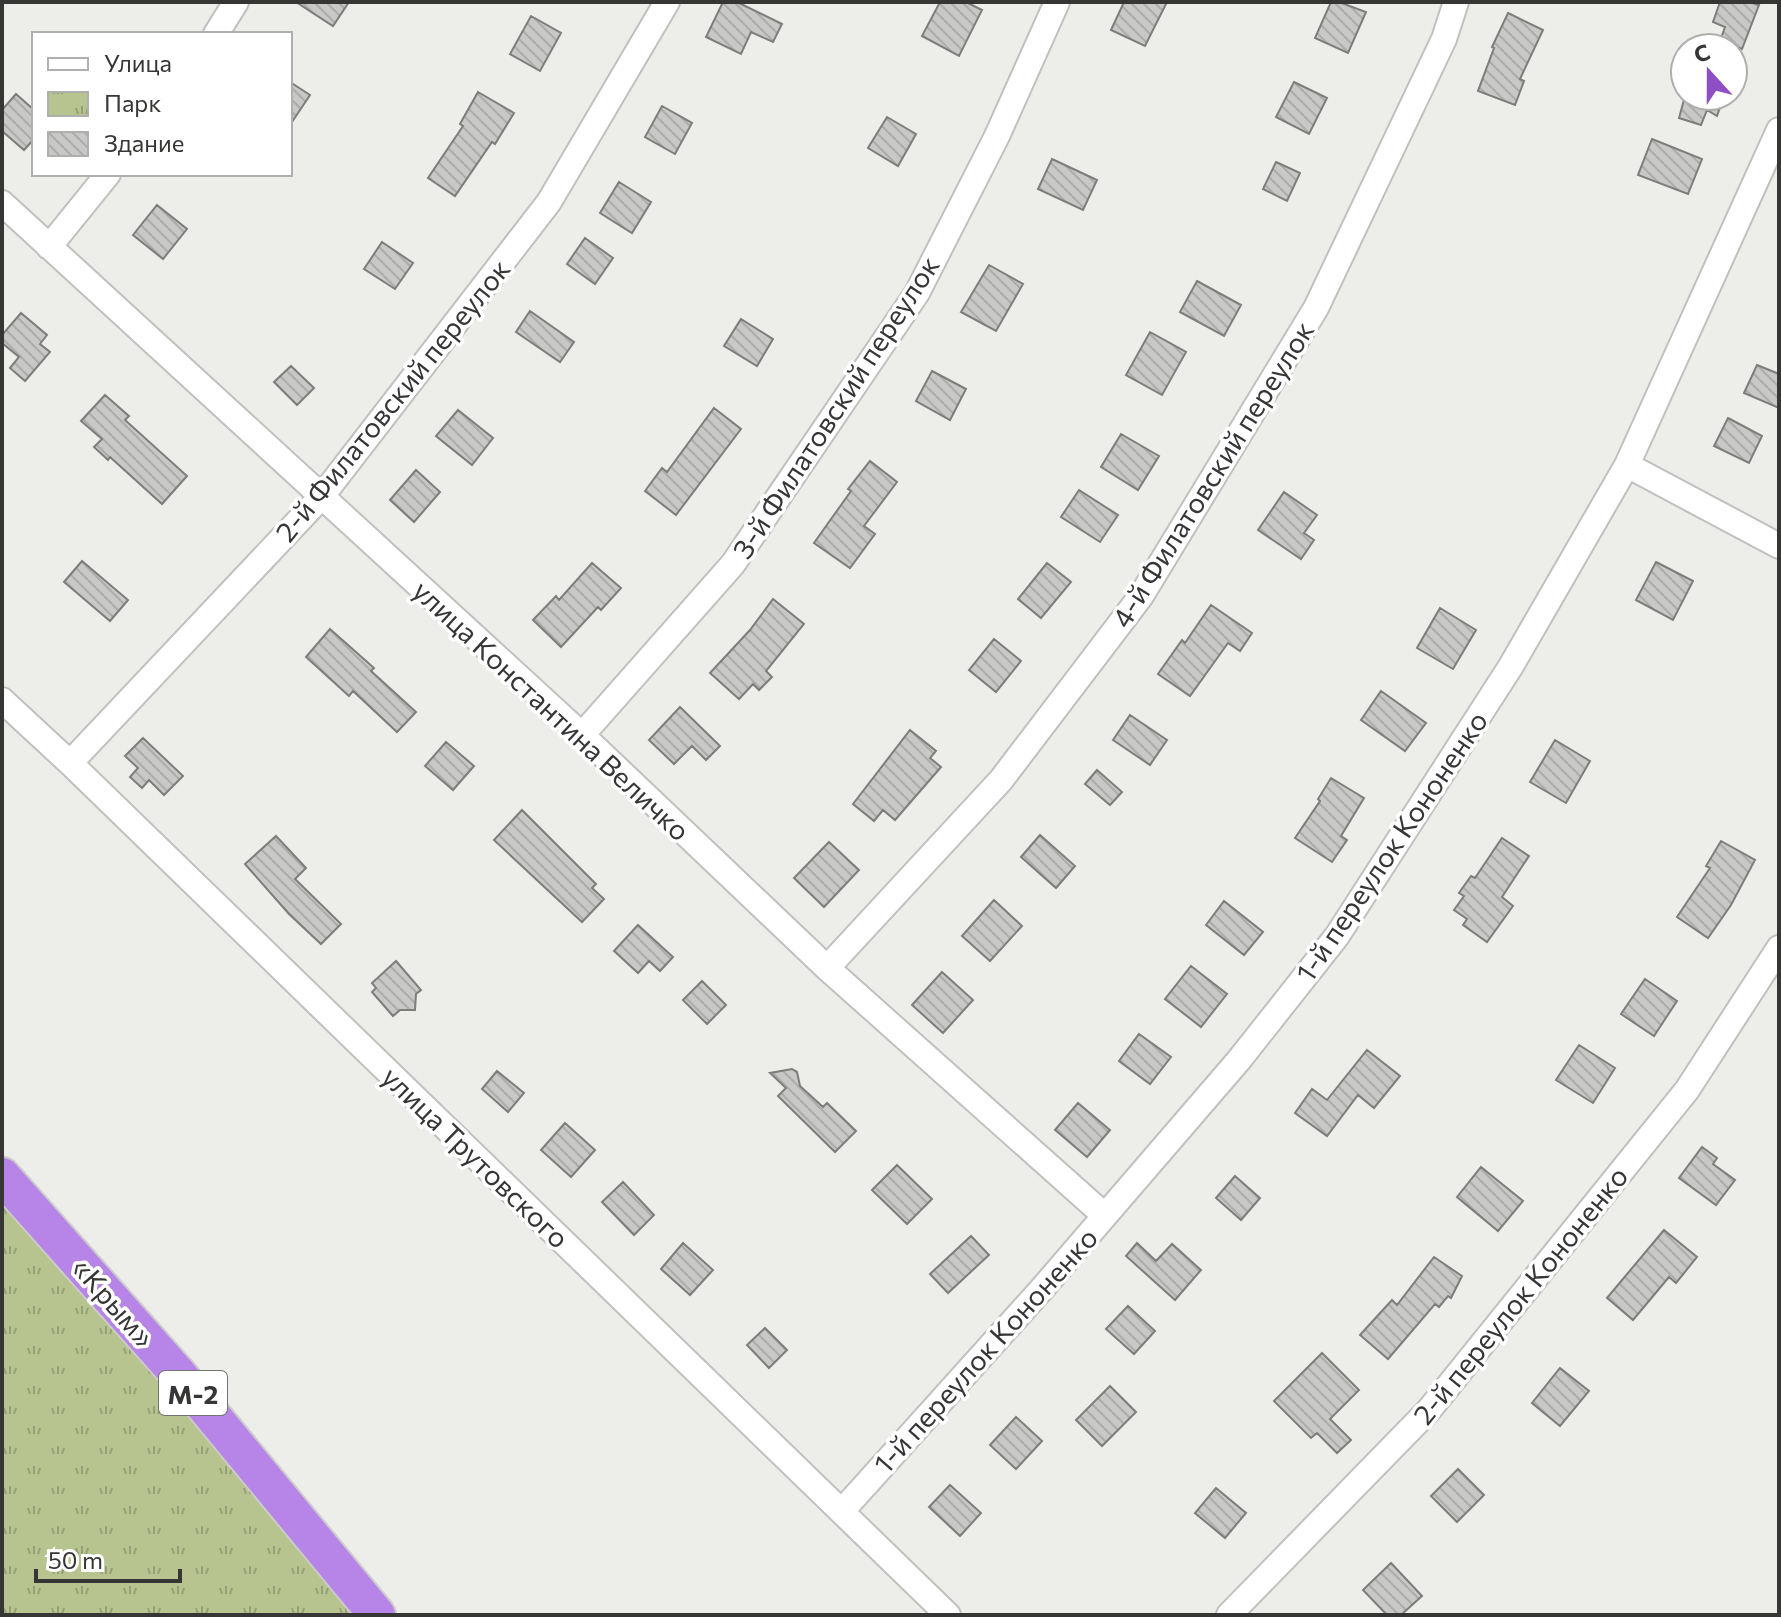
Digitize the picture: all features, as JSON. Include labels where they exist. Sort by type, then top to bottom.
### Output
[{"type":"highway","name":"«Крым»","points":[[2,1176],[178,1374],[377,1615]]},
{"type":"street","points":[[217,32],[236,2]]},
{"type":"street","name":"2-й Филатовский переулок","points":[[70,763],[322,496],[549,202],[667,2]]},
{"type":"street","name":"3-й Филатовский переулок","points":[[582,735],[733,564],[917,293],[997,136],[1057,2]]},
{"type":"street","name":"4-й Филатовский переулок","points":[[827,968],[1001,780],[1141,596],[1316,308],[1444,39],[1456,2]]},
{"type":"street","name":"1-й переулок Кононенко","points":[[842,1511],[1041,1290],[1239,1060],[1337,936],[1511,666],[1627,465],[1779,130]]},
{"type":"street","points":[[49,247],[106,176]]},
{"type":"street","name":"улица Константина Величко","points":[[2,203],[582,735],[827,968],[1104,1215]]},
{"type":"street","points":[[1627,465],[1779,546]]},
{"type":"street","name":"улица Трутовского","points":[[2,700],[948,1615]]},
{"type":"street","name":"2-й переулок Кононенко","points":[[1229,1615],[1429,1410],[1687,1090],[1779,948]]},
{"type":"green space","points":[[2,1176],[377,1615],[2,1615]]},
{"type":"building","points":[[296,2],[349,2],[333,26]]},
{"type":"building","points":[[723,2],[737,2],[782,24],[773,42],[751,32],[741,54],[706,37]]},
{"type":"building","points":[[940,2],[966,2],[982,10],[959,56],[922,36]]},
{"type":"building","points":[[1124,2],[1167,2],[1145,46],[1111,30]]},
{"type":"building","points":[[1331,2],[1366,12],[1348,53],[1315,38]]},
{"type":"building","points":[[1720,2],[1759,5],[1749,32],[1723,32],[1725,27],[1713,22]]},
{"type":"building","points":[[1508,13],[1543,30],[1520,79],[1524,81],[1515,105],[1478,91],[1492,47]]},
{"type":"building","points":[[531,16],[561,33],[540,71],[510,54]]},
{"type":"building","points":[[1294,82],[1327,98],[1309,134],[1276,117]]},
{"type":"building","points":[[292,83],[310,95],[292,122]]},
{"type":"building","points":[[478,92],[514,113],[495,144],[492,142],[455,196],[428,178],[463,126],[460,124]]},
{"type":"building","points":[[16,94],[32,108],[32,141],[24,150],[2,131],[2,110]]},
{"type":"building","points":[[662,106],[692,123],[675,154],[645,137]]},
{"type":"building","points":[[1681,112],[1706,112],[1701,125],[1679,118]]},
{"type":"building","points":[[887,117],[916,134],[898,166],[868,148]]},
{"type":"building","points":[[1652,139],[1702,159],[1688,194],[1638,175]]},
{"type":"building","points":[[1052,159],[1097,180],[1083,210],[1038,189]]},
{"type":"building","points":[[1276,162],[1300,173],[1287,201],[1263,189]]},
{"type":"building","points":[[619,182],[651,202],[632,233],[600,213]]},
{"type":"building","points":[[157,205],[187,229],[163,259],[133,235]]},
{"type":"building","points":[[585,238],[613,258],[595,284],[567,264]]},
{"type":"building","points":[[382,242],[413,263],[395,289],[364,269]]},
{"type":"building","points":[[989,265],[1023,284],[996,331],[961,312]]},
{"type":"building","points":[[1197,281],[1241,305],[1224,336],[1180,312]]},
{"type":"building","points":[[530,311],[574,342],[560,362],[516,332]]},
{"type":"building","points":[[21,313],[47,335],[40,344],[50,352],[25,381],[10,368],[19,357],[2,343],[2,335]]},
{"type":"building","points":[[741,319],[773,339],[757,366],[724,346]]},
{"type":"building","points":[[1150,332],[1186,352],[1162,395],[1126,375]]},
{"type":"building","points":[[1757,365],[1779,374],[1779,408],[1744,393]]},
{"type":"building","points":[[291,366],[314,388],[297,405],[274,382]]},
{"type":"building","points":[[932,371],[966,389],[950,420],[916,401]]},
{"type":"building","points":[[105,395],[129,416],[125,420],[187,476],[162,504],[110,457],[108,460],[94,447],[102,439],[81,421]]},
{"type":"building","points":[[714,408],[741,429],[676,515],[645,491],[662,468],[667,472]]},
{"type":"building","points":[[458,410],[493,438],[472,465],[436,436]]},
{"type":"building","points":[[1728,418],[1762,436],[1749,463],[1714,446]]},
{"type":"building","points":[[1121,434],[1159,456],[1138,490],[1101,467]]},
{"type":"building","points":[[870,461],[897,482],[864,526],[875,534],[850,568],[814,543]]},
{"type":"building","points":[[416,470],[440,492],[414,522],[390,500]]},
{"type":"building","points":[[1079,490],[1118,515],[1100,542],[1061,517]]},
{"type":"building","points":[[1284,492],[1317,515],[1304,533],[1314,540],[1301,559],[1258,530]]},
{"type":"building","points":[[82,561],[128,600],[110,621],[64,582]]},
{"type":"building","points":[[1656,562],[1693,581],[1673,620],[1636,600]]},
{"type":"building","points":[[592,563],[621,588],[601,610],[598,607],[561,647],[533,620],[556,596],[559,600]]},
{"type":"building","points":[[1047,563],[1071,582],[1041,618],[1018,599]]},
{"type":"building","points":[[773,599],[804,624],[766,671],[772,677],[759,690],[753,684],[739,699],[710,673],[750,630]]},
{"type":"building","points":[[1211,605],[1252,633],[1240,651],[1228,643],[1190,696],[1158,674],[1182,640],[1185,643]]},
{"type":"building","points":[[1440,608],[1476,630],[1453,669],[1417,648]]},
{"type":"building","points":[[330,629],[374,668],[371,671],[416,712],[397,732],[353,691],[349,696],[306,657]]},
{"type":"building","points":[[994,639],[1021,661],[996,692],[969,670]]},
{"type":"building","points":[[1381,691],[1426,723],[1405,751],[1361,720]]},
{"type":"building","points":[[680,707],[720,746],[706,760],[692,746],[674,764],[649,740]]},
{"type":"building","points":[[1130,715],[1167,740],[1150,765],[1113,740]]},
{"type":"building","points":[[910,730],[936,751],[930,758],[941,767],[895,820],[883,810],[874,821],[853,804]]},
{"type":"building","points":[[143,738],[183,776],[164,795],[149,780],[142,788],[130,777],[138,768],[125,756]]},
{"type":"building","points":[[1555,740],[1590,761],[1566,803],[1530,782]]},
{"type":"building","points":[[446,742],[474,766],[453,790],[425,766]]},
{"type":"building","points":[[1097,770],[1122,792],[1110,805],[1085,784]]},
{"type":"building","points":[[1331,778],[1364,798],[1341,836],[1347,840],[1332,862],[1295,838],[1320,801],[1318,799]]},
{"type":"building","points":[[522,810],[596,884],[592,888],[604,899],[582,922],[494,840]]},
{"type":"building","points":[[1040,835],[1075,866],[1056,888],[1021,857]]},
{"type":"building","points":[[276,836],[306,868],[295,879],[341,924],[321,944],[289,914],[245,864]]},
{"type":"building","points":[[1502,838],[1529,856],[1502,897],[1513,906],[1487,942],[1463,925],[1467,919],[1454,910],[1464,896],[1459,893],[1471,876],[1475,878]]},
{"type":"building","points":[[1721,841],[1755,860],[1731,905],[1708,938],[1677,917],[1710,868],[1706,866]]},
{"type":"building","points":[[829,842],[859,870],[824,907],[794,878]]},
{"type":"building","points":[[994,900],[1022,926],[990,961],[962,936]]},
{"type":"building","points":[[1224,901],[1263,932],[1244,955],[1206,925]]},
{"type":"building","points":[[638,925],[673,957],[660,971],[649,961],[638,973],[614,951]]},
{"type":"building","points":[[396,961],[421,990],[416,994],[415,1010],[400,1010],[393,1016],[372,992],[376,988],[372,983]]},
{"type":"building","points":[[1191,966],[1227,994],[1201,1027],[1165,999]]},
{"type":"building","points":[[942,972],[973,1000],[943,1033],[912,1005]]},
{"type":"building","points":[[1645,979],[1677,1001],[1654,1036],[1621,1014]]},
{"type":"building","points":[[702,981],[726,1005],[707,1024],[683,1000]]},
{"type":"building","points":[[1139,1034],[1171,1057],[1150,1084],[1119,1061]]},
{"type":"building","points":[[1579,1045],[1615,1068],[1593,1103],[1556,1080]]},
{"type":"building","points":[[1367,1050],[1400,1076],[1374,1108],[1358,1095],[1327,1136],[1295,1113],[1312,1089],[1327,1100]]},
{"type":"building","points":[[792,1069],[797,1072],[800,1086],[823,1107],[827,1103],[856,1131],[835,1152],[778,1096],[786,1088],[770,1073]]},
{"type":"building","points":[[497,1071],[524,1093],[508,1112],[482,1089]]},
{"type":"building","points":[[1078,1103],[1110,1130],[1087,1157],[1055,1130]]},
{"type":"building","points":[[565,1123],[595,1150],[571,1177],[541,1150]]},
{"type":"building","points":[[1702,1147],[1717,1158],[1713,1164],[1735,1180],[1716,1205],[1679,1178]]},
{"type":"building","points":[[897,1165],[932,1199],[907,1224],[872,1190]]},
{"type":"building","points":[[1481,1167],[1523,1201],[1498,1231],[1457,1197]]},
{"type":"building","points":[[1235,1176],[1260,1198],[1241,1220],[1216,1198]]},
{"type":"building","points":[[623,1182],[654,1215],[634,1235],[602,1202]]},
{"type":"building","points":[[1664,1230],[1697,1257],[1676,1283],[1669,1277],[1633,1320],[1607,1298]]},
{"type":"building","points":[[971,1236],[989,1255],[948,1293],[930,1274]]},
{"type":"building","points":[[683,1243],[713,1270],[690,1295],[661,1269]]},
{"type":"building","points":[[1137,1243],[1156,1261],[1172,1244],[1201,1270],[1175,1300],[1126,1256]]},
{"type":"building","points":[[1434,1257],[1462,1276],[1451,1298],[1448,1296],[1439,1307],[1435,1304],[1388,1359],[1360,1335],[1392,1300],[1397,1305]]},
{"type":"building","points":[[1128,1306],[1155,1331],[1134,1354],[1106,1329]]},
{"type":"building","points":[[765,1328],[787,1350],[769,1368],[747,1345]]},
{"type":"building","points":[[1322,1353],[1359,1390],[1330,1419],[1351,1440],[1337,1453],[1317,1433],[1311,1438],[1274,1401]]},
{"type":"building","points":[[1560,1368],[1589,1391],[1560,1426],[1532,1403]]},
{"type":"building","points":[[1110,1386],[1136,1412],[1102,1446],[1076,1420]]},
{"type":"building","points":[[1016,1417],[1042,1441],[1016,1469],[990,1445]]},
{"type":"building","points":[[1458,1469],[1484,1495],[1457,1522],[1431,1496]]},
{"type":"building","points":[[950,1485],[981,1513],[960,1536],[929,1507]]},
{"type":"building","points":[[1216,1488],[1246,1513],[1225,1538],[1195,1513]]},
{"type":"building","points":[[1391,1563],[1422,1596],[1401,1615],[1387,1615],[1363,1590]]}]
